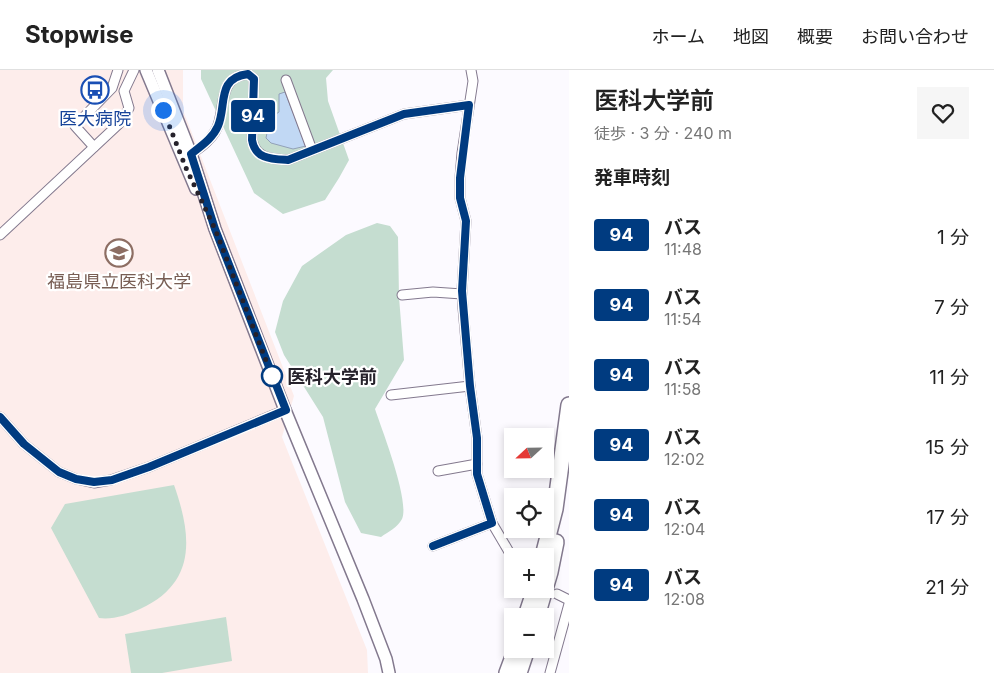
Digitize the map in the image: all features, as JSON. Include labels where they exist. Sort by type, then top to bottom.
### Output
[{"type":"highway","points":[[545,548],[555,509],[569,405]]},
{"type":"highway","points":[[539,608],[550,572],[569,474]]},
{"type":"highway","points":[[506,673],[512,658]]},
{"type":"highway","points":[[519,673],[524,658]]},
{"type":"street","points":[[94,147],[75,126],[112,88],[118,70]]},
{"type":"street","points":[[0,235],[122,121],[129,108],[124,91],[134,70]]},
{"type":"street","points":[[146,70],[163,110],[186,155]]},
{"type":"street","points":[[158,70],[186,155],[286,410],[363,599],[386,659],[389,673]]},
{"type":"street","points":[[471,70],[473,81],[460,178],[460,198],[466,221],[462,294],[470,386],[477,438],[479,481],[492,523],[507,548]]},
{"type":"street","points":[[186,155],[214,134],[219,124],[224,92],[231,81],[239,75],[248,74],[254,79],[252,140],[257,153],[264,158],[288,160],[404,114],[469,105]]},
{"type":"street","points":[[129,80],[144,76],[158,106],[163,110]]},
{"type":"street","points":[[286,80],[312,150]]},
{"type":"street","points":[[402,295],[433,292],[462,294]]},
{"type":"street","points":[[391,395],[470,386]]},
{"type":"street","points":[[0,417],[24,444],[59,472],[76,479],[94,482],[112,480],[149,467],[286,410]]},
{"type":"street","points":[[438,471],[477,464]]},
{"type":"street","points":[[433,546],[492,523]]},
{"type":"street","points":[[557,594],[569,600]]},
{"type":"street","points":[[550,673],[569,604]]},
{"type":"shaded area","name":"福島県立医科大学","points":[[0,70],[183,70],[183,110],[294,396],[282,437],[367,650],[368,673],[0,673]]},
{"type":"green space","points":[[201,70],[333,70],[326,78],[328,101],[349,160],[325,200],[283,214],[254,193],[201,79]]},
{"type":"green space","points":[[377,223],[390,226],[398,237],[399,297],[404,360],[375,409],[399,482],[403,510],[400,522],[381,537],[361,533],[345,502],[323,417],[284,355],[275,332],[283,301],[302,266],[346,235]]},
{"type":"green space","points":[[174,485],[184,522],[186,540],[181,572],[172,586],[159,598],[140,609],[120,616],[99,618],[51,528],[65,504]]},
{"type":"green space","points":[[226,617],[232,661],[162,673],[131,673],[125,634]]},
{"type":"water","points":[[285,92],[306,146],[293,149],[271,143],[266,138],[270,118],[279,112],[279,94]]},
{"type":"bus line","name":"94","points":[[0,417],[24,444],[59,472],[76,479],[94,482],[112,480],[149,467],[286,410],[215,229],[191,154],[214,134],[219,124],[224,92],[231,81],[239,75],[248,74],[254,79],[253,146],[257,153],[264,158],[288,160],[404,114],[469,105],[460,178],[460,198],[466,221],[462,291],[470,386],[477,438],[477,474],[492,523],[433,546]]},
{"type":"place","name":"医大病院","points":[[95,90]]},
{"type":"place","name":"福島県立医科大学","points":[[119,253]]},
{"type":"place","name":"医科大学前","points":[[272,376]]},
{"type":"route","points":[[163,110],[186,168],[215,229],[272,376]]}]
